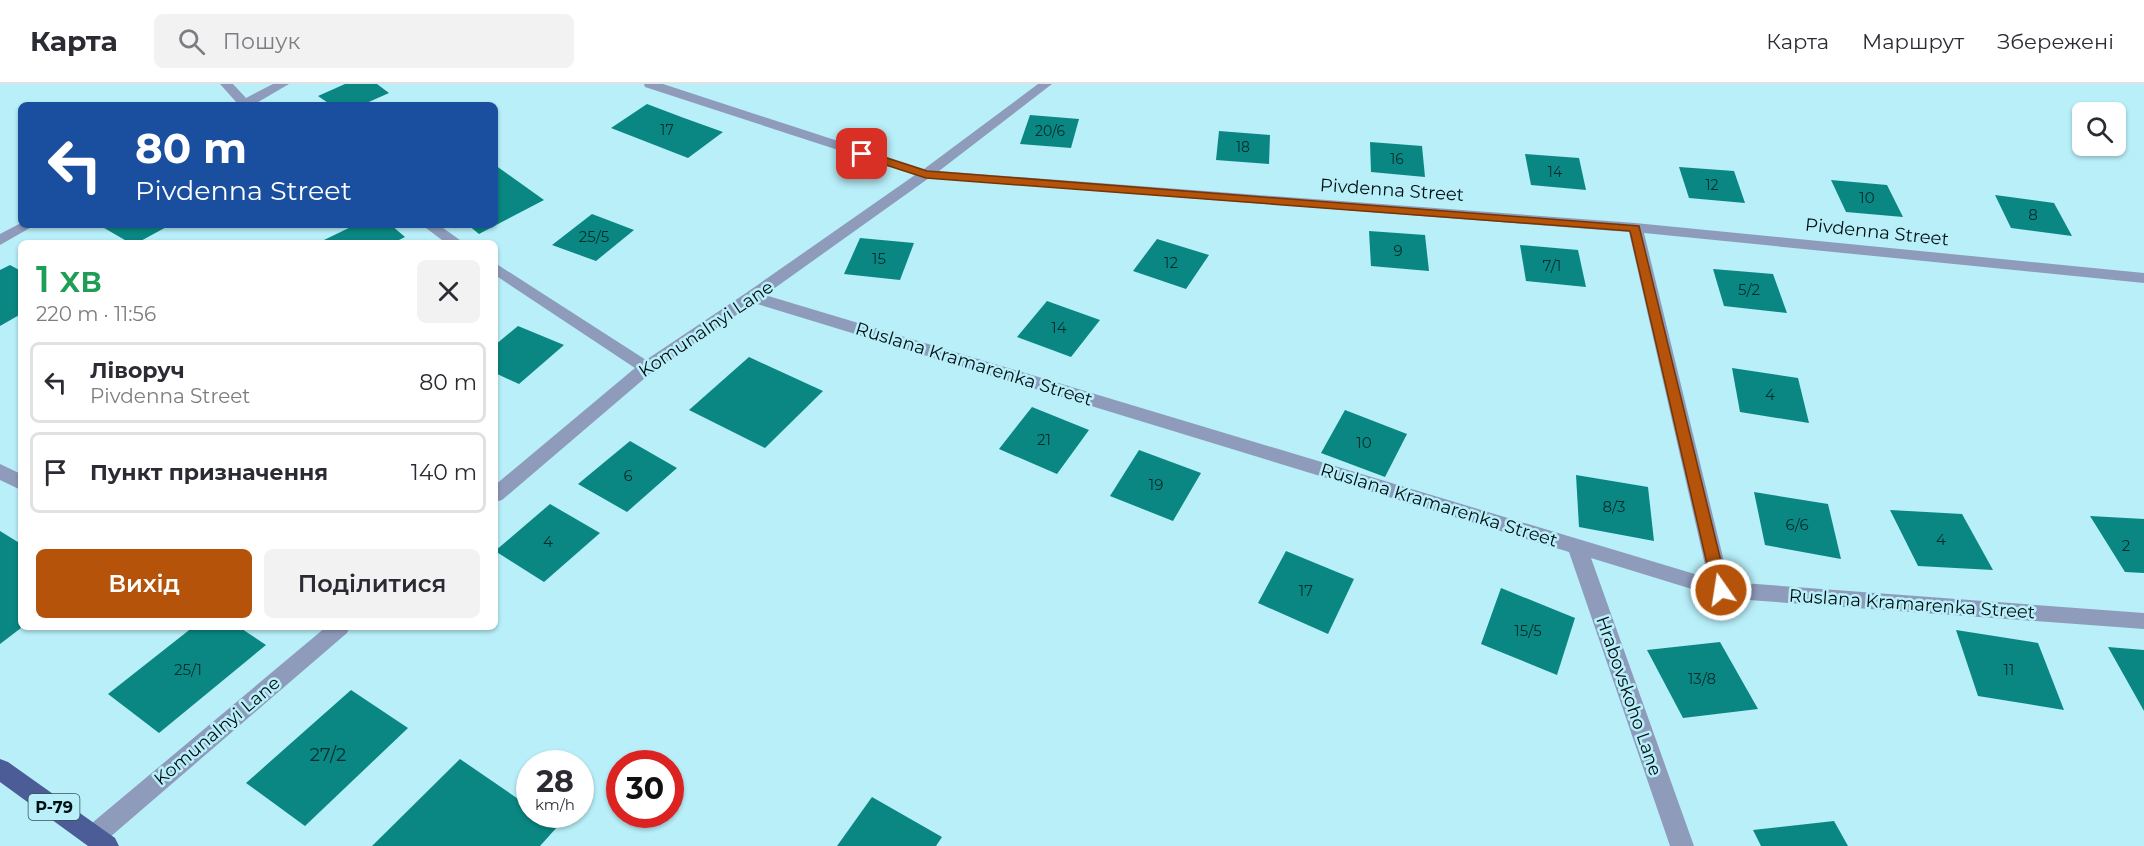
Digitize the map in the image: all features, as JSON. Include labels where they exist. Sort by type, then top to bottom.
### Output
[{"type":"main road","name":"Р-79","points":[[0,768],[101,841]]},
{"type":"street","points":[[226,84],[241,102]]},
{"type":"street","points":[[250,102],[283,84]]},
{"type":"street","name":"Pivdenna Street","points":[[650,84],[926,174],[1635,228],[2144,278]]},
{"type":"street","name":"Komunalnyi Lane","points":[[498,492],[646,368],[752,297],[926,174],[1046,84]]},
{"type":"street","points":[[0,240],[22,228]]},
{"type":"street","points":[[434,228],[452,240]]},
{"type":"street","points":[[1635,228],[1721,590]]},
{"type":"street","points":[[498,270],[646,368]]},
{"type":"street","name":"Ruslana Kramarenka Street","points":[[752,297],[1721,590],[2144,621]]},
{"type":"street","points":[[0,471],[18,481]]},
{"type":"street","name":"Hrabovskoho Lane","points":[[1577,547],[1682,846]]},
{"type":"street","name":"Komunalnyi Lane","points":[[101,841],[337,630]]},
{"type":"building","points":[[345,84],[377,84],[389,93],[369,102],[327,102],[318,96]]},
{"type":"building","points":[[647,104],[723,132],[688,158],[611,128]]},
{"type":"building","points":[[1030,115],[1079,119],[1071,148],[1020,144]]},
{"type":"building","points":[[1219,131],[1270,135],[1269,164],[1216,160]]},
{"type":"building","points":[[1370,142],[1422,146],[1425,177],[1371,172]]},
{"type":"building","points":[[1525,154],[1579,158],[1586,190],[1531,185]]},
{"type":"building","points":[[498,167],[544,200],[498,224]]},
{"type":"building","points":[[1679,167],[1734,171],[1745,203],[1689,198]]},
{"type":"building","points":[[1831,180],[1887,185],[1903,217],[1846,212]]},
{"type":"building","points":[[1995,195],[2054,203],[2072,236],[2011,228]]},
{"type":"building","points":[[592,214],[634,230],[596,261],[552,245]]},
{"type":"building","points":[[104,228],[164,228],[142,240],[125,240]]},
{"type":"building","points":[[349,228],[394,228],[405,237],[399,240],[324,240]]},
{"type":"building","points":[[472,228],[490,228],[479,234]]},
{"type":"building","points":[[1369,231],[1425,235],[1429,271],[1371,266]]},
{"type":"building","points":[[860,238],[914,243],[900,280],[844,274]]},
{"type":"building","points":[[1157,239],[1209,255],[1186,289],[1133,271]]},
{"type":"building","points":[[1520,245],[1578,250],[1586,287],[1526,281]]},
{"type":"building","points":[[10,265],[18,269],[18,316],[0,326],[0,270]]},
{"type":"building","points":[[1713,269],[1773,274],[1787,313],[1724,306]]},
{"type":"building","points":[[1047,301],[1100,320],[1071,357],[1017,337]]},
{"type":"building","points":[[518,326],[564,345],[519,384],[498,374],[498,343]]},
{"type":"building","points":[[749,357],[823,391],[765,448],[689,410]]},
{"type":"building","points":[[1732,368],[1798,378],[1809,423],[1740,412]]},
{"type":"building","points":[[1032,407],[1089,430],[1057,474],[999,449]]},
{"type":"building","points":[[1345,410],[1407,434],[1385,477],[1321,453]]},
{"type":"building","points":[[630,441],[677,468],[627,512],[578,484]]},
{"type":"building","points":[[1139,450],[1201,473],[1173,521],[1110,496]]},
{"type":"building","points":[[1576,475],[1648,487],[1654,541],[1579,527]]},
{"type":"building","points":[[1754,492],[1828,504],[1841,559],[1765,545]]},
{"type":"building","points":[[550,504],[600,533],[544,582],[498,553],[498,548]]},
{"type":"building","points":[[1890,510],[1962,514],[1993,570],[1918,566]]},
{"type":"building","points":[[2090,516],[2144,519],[2144,573],[2125,572]]},
{"type":"building","points":[[0,531],[18,542],[18,630],[0,644]]},
{"type":"building","points":[[1286,551],[1354,579],[1328,634],[1258,603]]},
{"type":"building","points":[[1501,588],[1575,618],[1557,675],[1481,644]]},
{"type":"building","points":[[189,630],[244,630],[266,645],[159,733],[108,694]]},
{"type":"building","points":[[1956,630],[2038,643],[2064,710],[1978,696]]},
{"type":"building","points":[[1720,642],[1758,709],[1683,718],[1647,650]]},
{"type":"building","points":[[2108,647],[2144,650],[2144,711]]},
{"type":"building","points":[[351,690],[408,728],[305,826],[246,783]]},
{"type":"building","points":[[460,759],[516,797],[516,828],[556,828],[540,846],[372,846]]},
{"type":"building","points":[[872,797],[942,837],[936,846],[837,846]]},
{"type":"building","points":[[1834,821],[1848,846],[1761,846],[1753,830]]},
{"type":"route","points":[[862,154],[926,174],[1635,228],[1721,590]]}]
